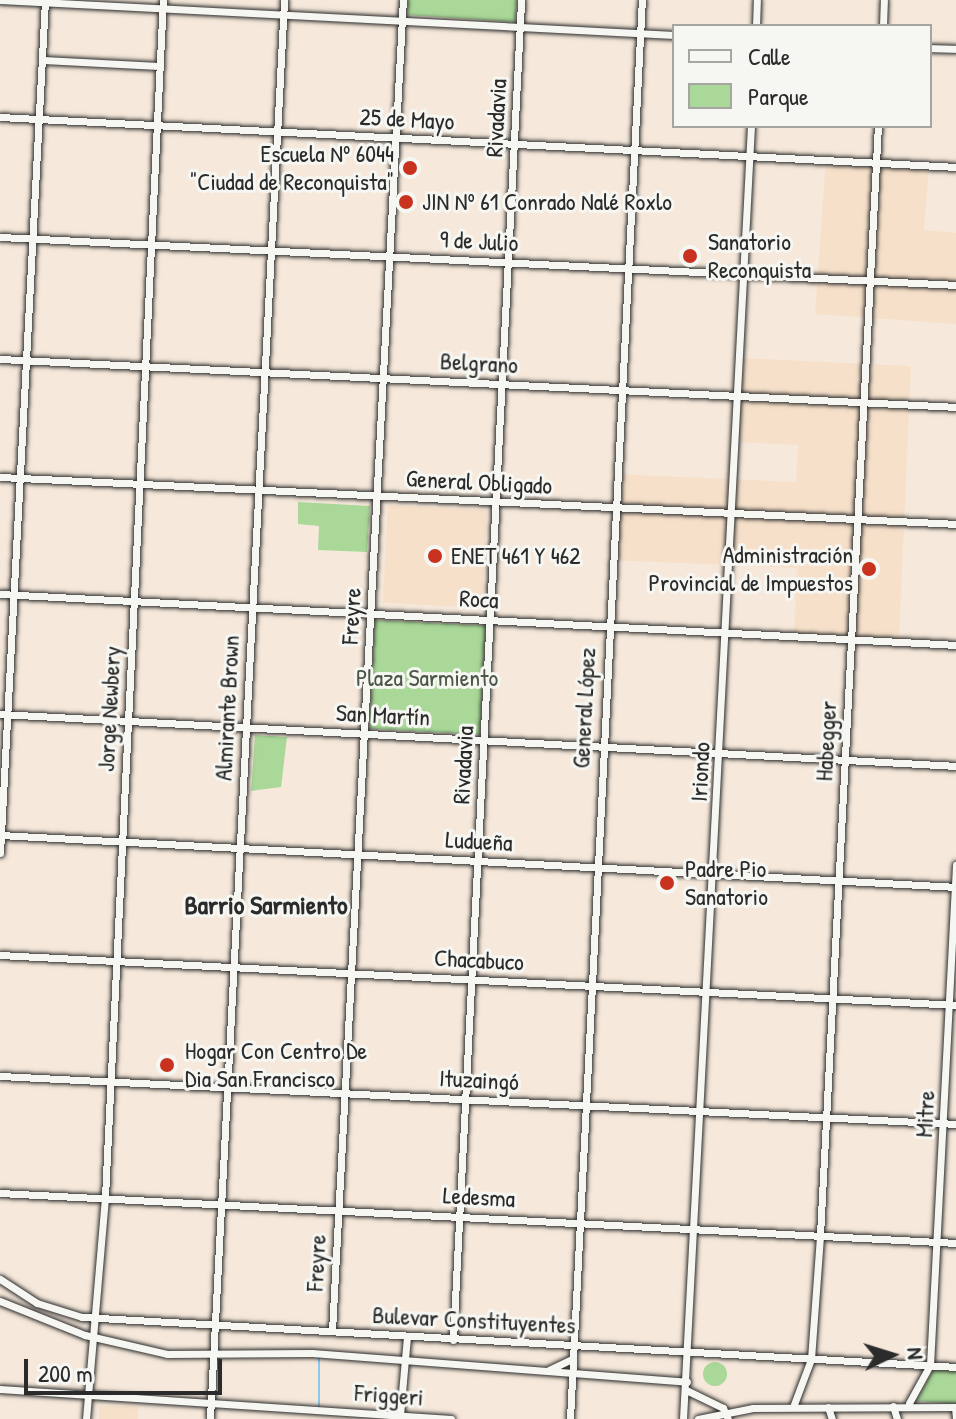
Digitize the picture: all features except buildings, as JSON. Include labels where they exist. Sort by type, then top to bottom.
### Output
[{"type":"street","points":[[0,0],[163,4],[283,15],[672,35]]},
{"type":"street","name":"Almirante Brown","points":[[210,1418],[284,0]]},
{"type":"street","name":"Freyre","points":[[332,1331],[403,0]]},
{"type":"street","name":"Rivadavia","points":[[453,1340],[521,0]]},
{"type":"street","name":"General López","points":[[570,1419],[576,1223],[642,0]]},
{"type":"street","points":[[756,24],[757,0]]},
{"type":"street","points":[[883,24],[884,0]]},
{"type":"street","points":[[0,853],[4,714],[14,595],[45,1]]},
{"type":"street","name":"Jorge Newbery","points":[[86,1419],[105,1197],[163,4]]},
{"type":"street","points":[[932,48],[956,49]]},
{"type":"street","points":[[42,60],[160,66]]},
{"type":"street","name":"25 de Mayo","points":[[0,117],[956,167]]},
{"type":"street","name":"Iriondo","points":[[683,1419],[698,1229],[751,128]]},
{"type":"street","name":"Habegger","points":[[793,1407],[811,1359],[820,1235],[878,128]]},
{"type":"street","name":"9 de Julio","points":[[0,237],[956,285]]},
{"type":"street","name":"Belgrano","points":[[0,359],[956,407]]},
{"type":"street","name":"General Obligado","points":[[0,477],[732,516],[956,524]]},
{"type":"street","name":"Roca","points":[[0,594],[956,645]]},
{"type":"street","name":"San Martín","points":[[4,714],[956,766]]},
{"type":"street","name":"Ludueña","points":[[0,835],[956,887]]},
{"type":"street","name":"Mitre","points":[[930,1365],[953,1005],[956,865]]},
{"type":"street","name":"Chacabuco","points":[[0,955],[953,1005]]},
{"type":"street","name":"Ituzaingó","points":[[0,1076],[956,1124]]},
{"type":"street","name":"Ledesma","points":[[0,1193],[956,1243]]},
{"type":"street","name":"Bulevar Constituyentes","points":[[0,1279],[45,1307],[97,1318],[571,1345],[689,1355],[956,1367]]},
{"type":"street","points":[[0,1301],[95,1337],[153,1352],[320,1354],[405,1364],[686,1386],[727,1415]]},
{"type":"street","points":[[400,1415],[407,1337]]},
{"type":"street","points":[[537,1372],[572,1359]]},
{"type":"street","points":[[909,1403],[930,1365]]},
{"type":"street","points":[[0,1389],[211,1403]]},
{"type":"street","name":"Friggeri","points":[[211,1403],[448,1419]]},
{"type":"street","points":[[698,1419],[769,1408],[893,1406],[909,1403],[956,1407],[956,1419]]},
{"type":"street","points":[[893,1406],[897,1419]]},
{"type":"street","points":[[828,1407],[832,1419]]},
{"type":"street","points":[[769,1408],[772,1419]]},
{"type":"shaded area","points":[[826,158],[929,166],[924,230],[956,233],[956,324],[815,314]]},
{"type":"shaded area","points":[[740,358],[911,366],[899,639],[794,634],[797,568],[610,560],[614,474],[796,482],[798,445],[736,442]]},
{"type":"shaded area","name":"ENET 461 Y 462","points":[[388,505],[487,510],[482,608],[383,603]]},
{"type":"shaded area","points":[[99,1406],[138,1406],[138,1419],[99,1419]]},
{"type":"green space","points":[[408,0],[517,0],[515,22],[407,15]]},
{"type":"green space","points":[[298,502],[370,506],[367,552],[318,550],[319,526],[298,524]]},
{"type":"green space","name":"Plaza Sarmiento","points":[[375,620],[486,626],[480,735],[369,729]]},
{"type":"green space","points":[[255,735],[287,737],[281,787],[251,791]]},
{"type":"green space","points":[[710,1362],[720,1362],[727,1369],[727,1379],[720,1386],[710,1386],[703,1379],[703,1369]]},
{"type":"green space","points":[[933,1370],[956,1371],[956,1404],[916,1401]]},
{"type":"waterway","points":[[319,1357],[319,1406]]},
{"type":"place","name":"Escuela Nº 6044 \"Ciudad de Reconquista\"","points":[[410,168]]},
{"type":"place","name":"JIN Nº 61 Conrado Nalé Roxlo","points":[[406,202]]},
{"type":"place","name":"Sanatorio Reconquista","points":[[690,256]]},
{"type":"place","name":"ENET 461 Y 462","points":[[435,556]]},
{"type":"place","name":"Administración Provincial de Impuestos","points":[[869,569]]},
{"type":"place","name":"Padre Pio Sanatorio","points":[[667,883]]},
{"type":"place","name":"Hogar Con Centro De Dia San Francisco","points":[[167,1065]]},
{"type":"district","name":"Barrio Sarmiento","points":[[266,905]]}]
